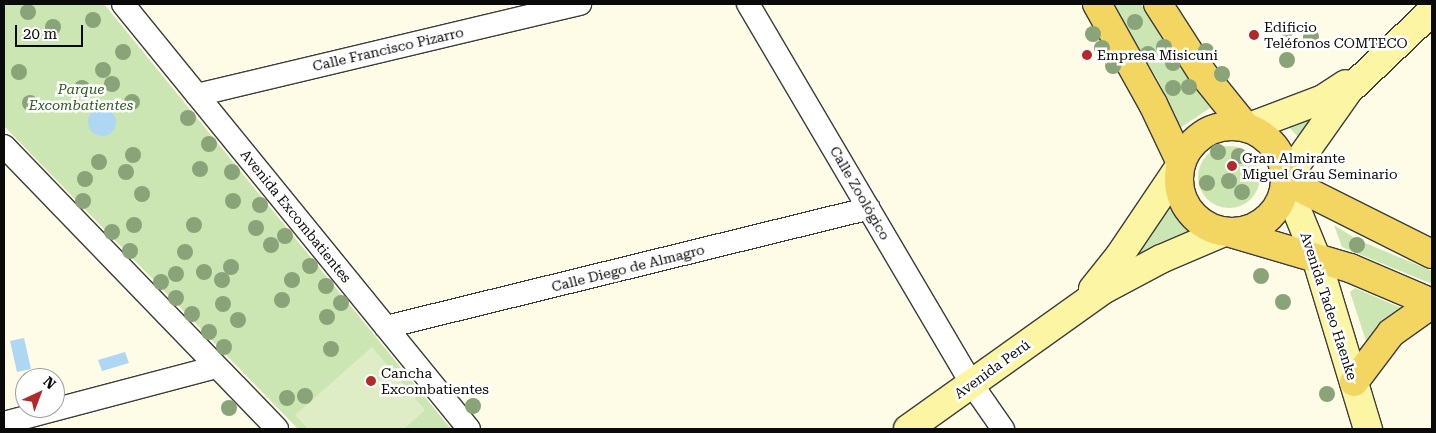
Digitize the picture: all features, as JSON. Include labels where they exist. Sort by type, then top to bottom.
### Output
[{"type":"main road","points":[[1097,4],[1154,104],[1181,164]]},
{"type":"main road","points":[[1158,4],[1203,74],[1247,127]]},
{"type":"main road","points":[[1286,181],[1331,111],[1366,72],[1432,12]]},
{"type":"main road","points":[[1247,127],[1323,99],[1366,72]]},
{"type":"main road","points":[[1225,232],[1243,231],[1259,225],[1273,215],[1282,200],[1286,181],[1284,162],[1276,147],[1264,135],[1247,127],[1224,125],[1206,132],[1190,145],[1181,164],[1179,184],[1183,200],[1193,215],[1207,226],[1225,232],[1316,257],[1432,303]]},
{"type":"main road","name":"Avenida Perú","points":[[1075,308],[1120,254],[1181,164]]},
{"type":"main road","points":[[1286,181],[1432,254]]},
{"type":"main road","name":"Avenida Tadeo Haenke","points":[[1286,181],[1316,257],[1368,429]]},
{"type":"main road","name":"Avenida Perú","points":[[908,429],[1075,308],[1132,273],[1225,232]]},
{"type":"main road","points":[[1354,382],[1391,333],[1432,303]]},
{"type":"street","name":"Avenida Excombatientes","points":[[123,4],[469,429]]},
{"type":"street","name":"Calle Francisco Pizarro","points":[[197,95],[580,4]]},
{"type":"street","name":"Calle Zoológico","points":[[748,4],[971,383],[1002,429]]},
{"type":"street","points":[[4,146],[276,429]]},
{"type":"street","name":"Calle Diego de Almagro","points":[[386,327],[869,208]]},
{"type":"street","points":[[4,423],[216,367]]},
{"type":"green space","name":"Parque Excombatientes","points":[[4,4],[104,4],[451,429],[298,429],[4,126]]},
{"type":"green space","points":[[1112,4],[1141,4],[1179,66],[1210,108],[1180,128],[1158,80]]},
{"type":"green space","points":[[1327,105],[1301,140],[1286,124]]},
{"type":"green space","points":[[1223,146],[1235,146],[1251,155],[1258,165],[1260,177],[1258,189],[1251,199],[1235,208],[1223,208],[1212,203],[1203,194],[1198,183],[1198,171],[1203,160],[1212,151]]},
{"type":"green space","points":[[1165,202],[1192,235],[1131,265],[1152,231]]},
{"type":"green space","points":[[1334,225],[1358,240],[1432,271],[1432,284],[1342,247]]},
{"type":"green space","points":[[1355,288],[1406,310],[1367,344],[1350,292]]},
{"type":"green space","name":"Cancha Excombatientes","points":[[372,347],[425,410],[404,429],[308,429],[295,415]]},
{"type":"water","points":[[102,108],[112,112],[116,122],[112,132],[102,136],[92,132],[88,122],[92,112]]},
{"type":"water","points":[[24,338],[31,368],[16,368],[10,341]]},
{"type":"water","points":[[125,352],[129,363],[102,371],[98,360]]},
{"type":"place","name":"Edificio Teléfonos COMTECO","points":[[1254,35]]},
{"type":"place","name":"Empresa Misicuni","points":[[1087,55]]},
{"type":"place","name":"Gran Almirante Miguel Grau Seminario","points":[[1232,166]]},
{"type":"place","name":"Cancha Excombatientes","points":[[371,381]]}]
